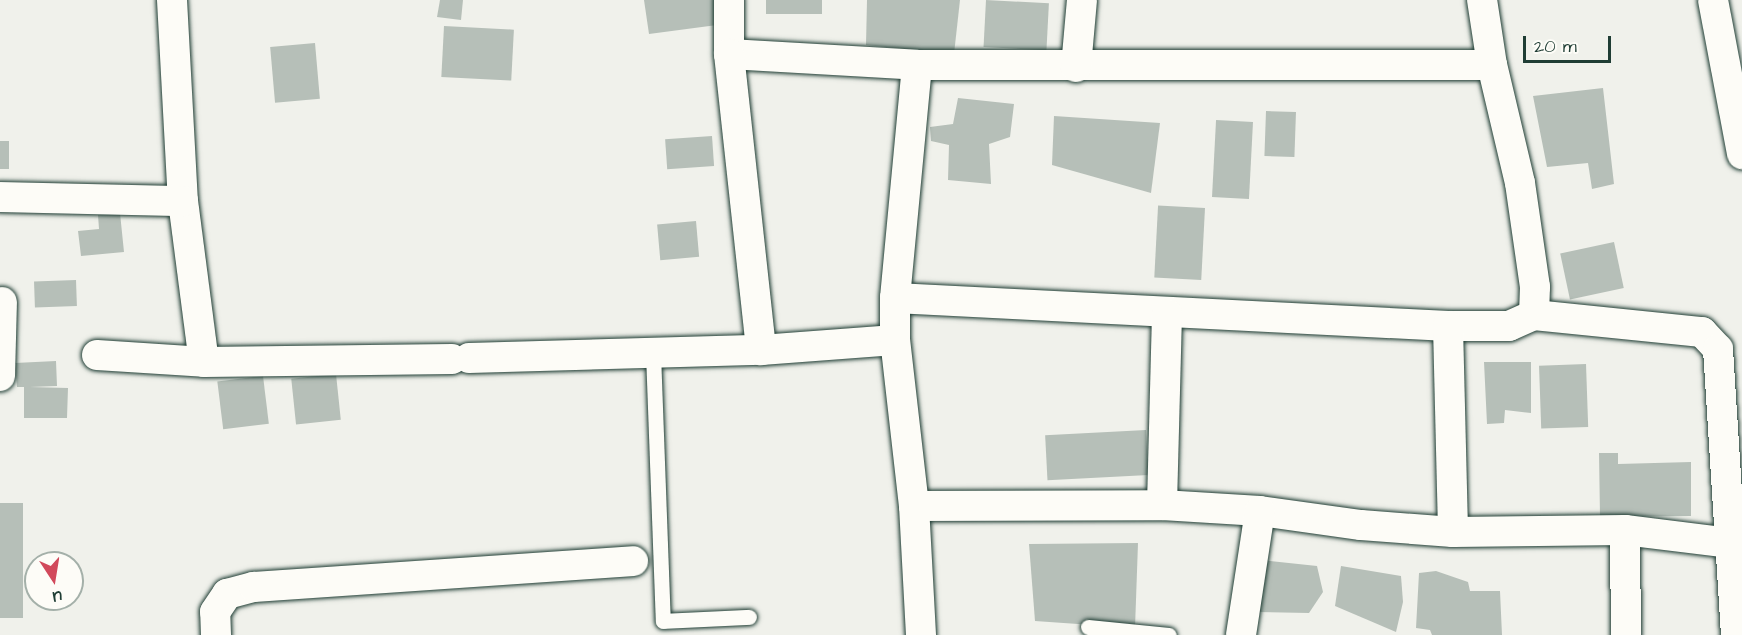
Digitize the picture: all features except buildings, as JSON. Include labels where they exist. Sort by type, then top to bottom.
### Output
[{"type":"street","points":[[172,0],[183,201],[204,362]]},
{"type":"street","points":[[729,0],[729,54],[761,350]]},
{"type":"street","points":[[1076,67],[1082,0]]},
{"type":"street","points":[[1482,0],[1492,64],[1520,183],[1535,287],[1534,315]]},
{"type":"street","points":[[1713,0],[1742,154]]},
{"type":"street","points":[[729,54],[917,65],[1076,67],[1492,64]]},
{"type":"street","points":[[917,65],[895,298],[895,340],[914,506],[921,635]]},
{"type":"street","points":[[0,197],[183,201]]},
{"type":"street","points":[[895,298],[1167,314],[1448,326],[1509,326],[1534,315],[1702,332],[1718,349],[1736,635]]},
{"type":"street","points":[[0,376],[2,302]]},
{"type":"street","points":[[1162,506],[1167,314]]},
{"type":"street","points":[[1448,326],[1453,532]]},
{"type":"street","points":[[97,355],[204,362],[461,359],[761,350],[895,340]]},
{"type":"street","points":[[914,506],[1162,506],[1260,511],[1361,525],[1453,532],[1625,530],[1729,543]]},
{"type":"street","points":[[1241,635],[1260,511]]},
{"type":"street","points":[[1625,530],[1626,635]]},
{"type":"street","points":[[216,635],[215,612],[227,594],[254,587],[633,561]]},
{"type":"lane","points":[[653,354],[663,621],[749,617]]},
{"type":"lane","points":[[1088,627],[1169,635]]}]
